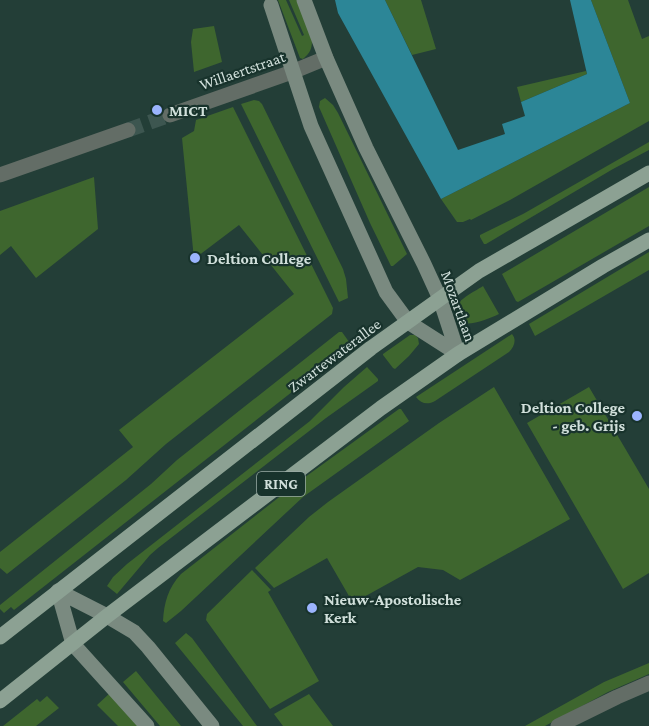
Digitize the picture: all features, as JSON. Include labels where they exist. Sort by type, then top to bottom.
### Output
[{"type":"main road","name":"Zwartewaterallee","points":[[0,637],[354,361],[479,271],[649,173]]},
{"type":"main road","name":"RING","points":[[0,701],[107,616],[359,424],[458,354],[649,240]]},
{"type":"street","name":"Mozartlaan","points":[[304,0],[326,58],[366,148],[440,299],[458,354]]},
{"type":"street","name":"Mozartlaan","points":[[271,5],[311,126],[386,292],[408,322],[458,354]]},
{"type":"street","name":"Willaertstraat","points":[[170,115],[326,58]]},
{"type":"street","points":[[0,175],[128,130]]},
{"type":"street","points":[[57,591],[134,632],[212,726]]},
{"type":"street","points":[[57,591],[73,644],[147,726]]},
{"type":"street","points":[[558,726],[649,683]]},
{"type":"green space","points":[[278,0],[286,0],[302,36],[304,35],[289,0],[298,0],[312,40],[310,51],[303,59],[300,58]]},
{"type":"green space","points":[[385,0],[421,0],[436,49],[412,55]]},
{"type":"green space","points":[[591,0],[628,0],[642,39],[649,36],[649,121],[510,200],[471,220],[457,222],[441,199],[630,103]]},
{"type":"green space","points":[[214,26],[222,62],[194,72],[191,42],[193,29]]},
{"type":"green space","points":[[586,71],[587,74],[521,102],[517,87]]},
{"type":"green space","points":[[325,98],[338,113],[407,254],[393,266],[370,223],[319,107],[320,101]]},
{"type":"green space","points":[[254,100],[262,104],[343,269],[348,298],[339,302],[241,104]]},
{"type":"green space","points":[[233,107],[333,308],[332,314],[166,444],[126,480],[7,574],[0,568],[0,552],[133,447],[119,430],[294,294],[239,225],[194,259],[182,138],[194,131],[196,120]]},
{"type":"green space","points":[[649,142],[649,150],[484,244],[480,235],[523,214]]},
{"type":"green space","points":[[94,177],[98,229],[36,278],[11,246],[0,255],[0,211]]},
{"type":"green space","points":[[649,187],[649,226],[518,302],[516,301],[502,274]]},
{"type":"green space","points":[[649,252],[649,270],[535,336],[529,324]]},
{"type":"green space","points":[[483,286],[499,314],[486,320],[462,323],[455,311],[457,306],[460,301]]},
{"type":"green space","points":[[339,332],[342,332],[352,348],[297,388],[14,610],[11,607],[4,613],[0,609],[0,605],[151,484],[177,460]]},
{"type":"green space","points":[[512,334],[514,343],[509,352],[435,401],[425,403],[416,397]]},
{"type":"green space","points":[[410,335],[418,338],[419,344],[395,369],[383,354]]},
{"type":"green space","points":[[367,367],[378,381],[326,418],[158,548],[117,594],[107,586],[127,564],[310,421]]},
{"type":"green space","points":[[494,387],[570,519],[460,580],[443,570],[418,567],[353,603],[327,558],[274,588],[255,568],[328,502]]},
{"type":"green space","points":[[589,387],[649,489],[649,573],[623,589],[527,423]]},
{"type":"green space","points":[[399,409],[409,421],[303,497],[181,611],[166,623],[163,621],[168,596],[181,574],[301,480]]},
{"type":"green space","points":[[252,570],[271,590],[268,592],[319,681],[270,709],[206,620],[207,614]]},
{"type":"green space","points":[[186,633],[257,726],[243,726],[175,643]]},
{"type":"green space","points":[[649,663],[649,674],[608,692],[545,726],[525,726],[604,682]]},
{"type":"green space","points":[[136,671],[181,726],[160,726],[123,682]]},
{"type":"green space","points":[[110,693],[139,726],[118,726],[97,705]]},
{"type":"green space","points":[[309,694],[333,726],[283,726],[274,714]]},
{"type":"green space","points":[[47,696],[59,708],[36,726],[3,726],[37,699],[40,702]]},
{"type":"water","points":[[335,0],[385,0],[458,150],[505,134],[502,124],[525,116],[521,102],[587,74],[570,0],[591,0],[630,103],[441,199],[338,13]]},
{"type":"tunnel","points":[[128,130],[170,115]]},
{"type":"place","name":"MICT","points":[[157,110]]},
{"type":"place","name":"Deltion College","points":[[195,258]]},
{"type":"place","name":"Deltion College - geb. Grijs","points":[[637,416]]},
{"type":"place","name":"Nieuw-Apostolische Kerk","points":[[312,608]]}]
